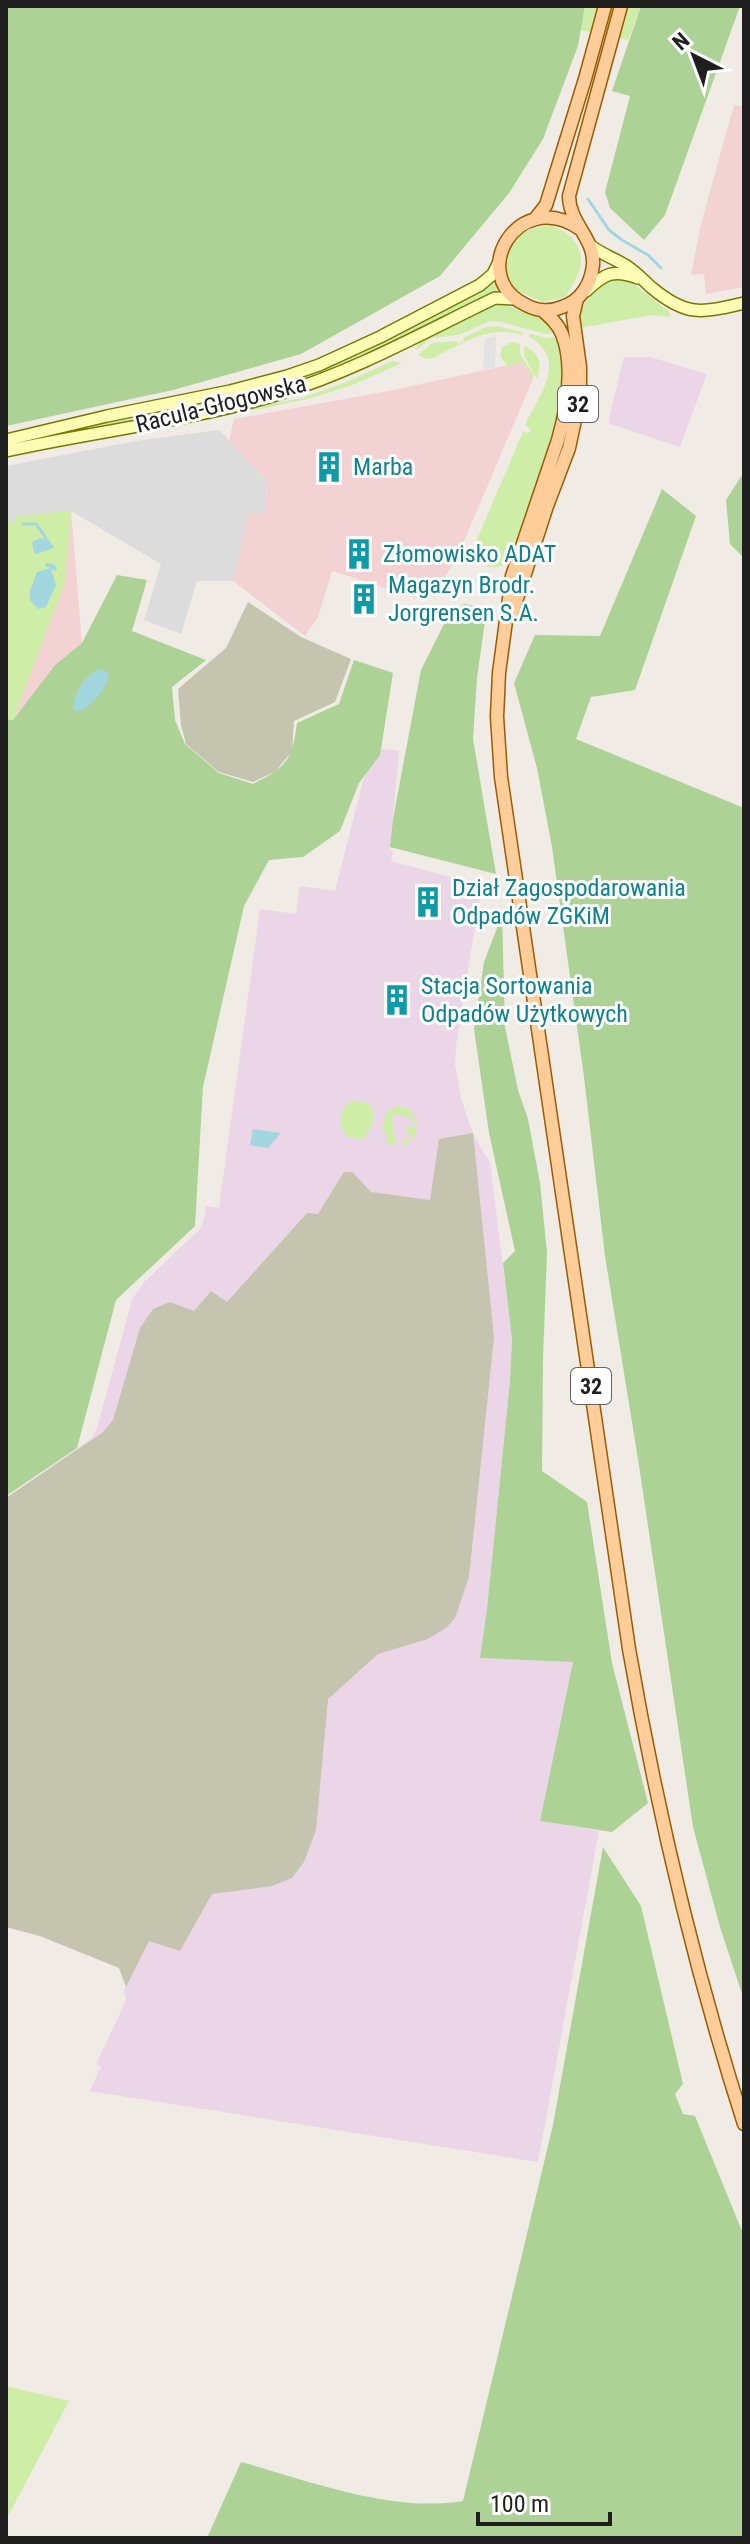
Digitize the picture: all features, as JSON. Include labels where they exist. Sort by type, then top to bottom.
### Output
[{"type":"main road","points":[[535,219],[546,205],[605,6]]},
{"type":"main road","points":[[621,6],[571,182],[570,211],[591,246],[626,265],[674,305],[693,311],[744,303]]},
{"type":"main road","points":[[580,229],[555,218],[535,219],[521,224],[510,233],[500,260],[503,282],[516,299],[542,310],[560,308],[610,273],[626,274],[643,281]]},
{"type":"main road","name":"32","points":[[504,639],[569,448],[580,392],[573,316],[590,278],[591,246]]},
{"type":"main road","name":"Racula-Głogowska","points":[[6,440],[248,387],[319,365],[480,285],[493,274],[500,260]]},
{"type":"main road","name":"Racula-Głogowska","points":[[6,451],[218,409],[277,394],[343,371],[495,298],[516,299]]},
{"type":"main road","name":"32","points":[[542,310],[558,326],[565,346],[568,364],[566,404],[558,440],[512,576],[497,717],[501,777],[645,1742],[670,1858],[713,2022],[744,2124]]},
{"type":"shaded area","points":[[734,105],[744,107],[741,126],[744,127],[744,287],[706,294],[704,274],[691,275],[701,224]]},
{"type":"shaded area","points":[[496,336],[495,367],[483,370],[485,338]]},
{"type":"shaded area","points":[[624,357],[650,357],[707,374],[680,447],[608,423]]},
{"type":"shaded area","points":[[523,362],[533,379],[455,562],[427,601],[332,571],[318,617],[305,636],[233,581],[249,513],[265,514],[267,480],[229,441],[234,419],[389,391]]},
{"type":"shaded area","points":[[219,430],[267,480],[265,514],[249,513],[233,581],[197,581],[181,634],[144,620],[161,564],[71,511],[16,517],[16,522],[6,524],[6,466],[136,441]]},
{"type":"shaded area","points":[[71,511],[82,643],[55,665],[13,720],[6,720],[6,524],[15,523],[16,516]]},
{"type":"shaded area","points":[[248,602],[301,637],[351,659],[335,702],[294,721],[292,751],[276,771],[253,782],[219,772],[186,744],[178,689],[226,648]]},
{"type":"shaded area","points":[[377,748],[399,751],[391,861],[465,881],[480,895],[455,1064],[468,1120],[490,1162],[512,1340],[480,1658],[573,1662],[540,1821],[599,1831],[538,2162],[90,2091],[101,2066],[96,2064],[126,2001],[126,1986],[120,1968],[40,1936],[6,1927],[6,1498],[91,1439],[97,1428],[132,1300],[144,1282],[199,1230],[206,1206],[219,1208],[260,909],[296,914],[300,886],[335,891],[363,781]]},
{"type":"shaded area","points":[[473,1133],[494,1337],[469,1577],[455,1618],[428,1639],[378,1654],[328,1699],[316,1830],[304,1862],[292,1878],[272,1886],[212,1894],[180,1951],[149,1941],[126,1987],[119,1968],[40,1936],[6,1927],[6,1498],[102,1433],[113,1420],[140,1328],[153,1309],[170,1302],[194,1311],[211,1291],[227,1302],[307,1213],[318,1214],[344,1172],[352,1172],[371,1192],[430,1200],[439,1139]]},
{"type":"green space","points":[[6,6],[585,6],[578,46],[543,139],[509,193],[440,276],[301,354],[173,390],[6,426]]},
{"type":"green space","points":[[585,6],[641,6],[628,40],[581,30]]},
{"type":"green space","points":[[641,6],[740,6],[665,215],[644,240],[610,208],[605,192],[630,96],[612,91]]},
{"type":"green space","points":[[550,226],[565,232],[576,243],[581,266],[566,297],[542,302],[511,288],[506,265],[512,245],[519,237],[538,227]]},
{"type":"green space","points":[[617,279],[633,283],[668,311],[671,317],[651,315],[580,328],[582,311],[589,297],[601,286]]},
{"type":"green space","points":[[496,282],[499,290],[319,375],[256,395],[191,406],[191,403],[329,366]]},
{"type":"green space","points":[[496,305],[530,312],[557,332],[546,334],[490,321],[458,335],[432,338],[415,351],[421,339]]},
{"type":"green space","points":[[486,327],[522,332],[523,335],[511,332],[487,334],[433,358],[418,355],[432,343],[457,341],[458,344],[464,341],[463,338]]},
{"type":"green space","points":[[528,336],[559,337],[564,368],[560,416],[547,463],[513,555],[506,564],[492,567],[478,560],[475,544],[523,432],[529,433],[531,430],[525,425],[548,378],[547,355],[541,345]]},
{"type":"green space","points":[[512,342],[520,344],[520,354],[534,375],[533,379],[523,362],[507,366],[500,356],[502,347]]},
{"type":"green space","points":[[524,346],[538,359],[537,379],[524,355]]},
{"type":"green space","points":[[392,361],[402,363],[355,384],[312,398],[230,415],[238,410],[302,398]]},
{"type":"green space","points":[[184,405],[185,410],[64,432],[66,430]]},
{"type":"green space","points":[[744,472],[744,558],[730,544],[726,500]]},
{"type":"green space","points":[[662,489],[696,516],[635,690],[591,697],[576,739],[744,808],[744,2000],[693,1827],[605,1256],[552,847],[537,768],[514,683],[535,635],[600,636]]},
{"type":"green space","points":[[71,511],[65,583],[13,720],[6,720],[6,523],[16,522],[16,516]]},
{"type":"green space","points":[[117,575],[147,580],[132,631],[206,660],[172,687],[175,720],[185,744],[219,773],[253,784],[281,767],[293,746],[297,723],[339,704],[354,660],[393,673],[380,755],[359,783],[340,831],[303,857],[269,860],[244,906],[203,1087],[195,1226],[116,1300],[77,1448],[6,1496],[6,720],[13,720],[55,665],[82,643]]},
{"type":"green space","points":[[464,604],[478,608],[485,621],[473,739],[496,874],[390,847],[421,670],[443,626],[454,611]]},
{"type":"green space","points":[[502,915],[505,1027],[540,1183],[547,1253],[542,1471],[587,1502],[612,1663],[648,1803],[612,1832],[540,1821],[573,1662],[480,1658],[510,1381],[512,1340],[503,1263],[515,1251],[489,1133],[474,1029],[484,962]]},
{"type":"green space","points":[[353,1101],[366,1102],[374,1110],[372,1128],[366,1133],[366,1140],[348,1137],[341,1128],[342,1112]]},
{"type":"green space","points":[[397,1106],[410,1109],[417,1120],[415,1136],[404,1146],[403,1139],[411,1135],[405,1126],[414,1127],[412,1117],[393,1116],[395,1145],[386,1143],[387,1136],[382,1130],[386,1113]]},
{"type":"green space","points":[[603,1847],[641,1906],[683,2084],[675,2094],[683,2114],[695,2116],[744,2236],[744,2538],[207,2538],[241,2462],[380,2499],[436,2504],[463,2501],[553,2125]]},
{"type":"green space","points":[[6,2386],[69,2401],[6,2520]]},
{"type":"water","points":[[40,538],[49,540],[54,548],[34,553],[32,542]]},
{"type":"water","points":[[46,563],[54,564],[57,568],[56,571],[51,569],[56,585],[46,607],[38,609],[30,600],[30,590],[37,572],[50,568],[45,566]]},
{"type":"water","points":[[98,669],[109,675],[105,686],[84,709],[79,712],[73,710],[80,686]]},
{"type":"water","points":[[253,1129],[281,1133],[268,1148],[250,1145]]},
{"type":"waterway","points":[[588,199],[609,230],[648,255],[661,268]]},
{"type":"waterway","points":[[23,524],[36,524],[46,538]]},
{"type":"place","name":"Marba","points":[[329,467]]},
{"type":"place","name":"Złomowisko ADAT","points":[[359,554]]},
{"type":"place","name":"Magazyn Brodr. Jorgrensen S.A.","points":[[364,599]]},
{"type":"place","name":"Dział Zagospodarowania Odpadów ZGKiM","points":[[428,902]]},
{"type":"place","name":"Stacja Sortowania Odpadów Użytkowych","points":[[397,1000]]}]
